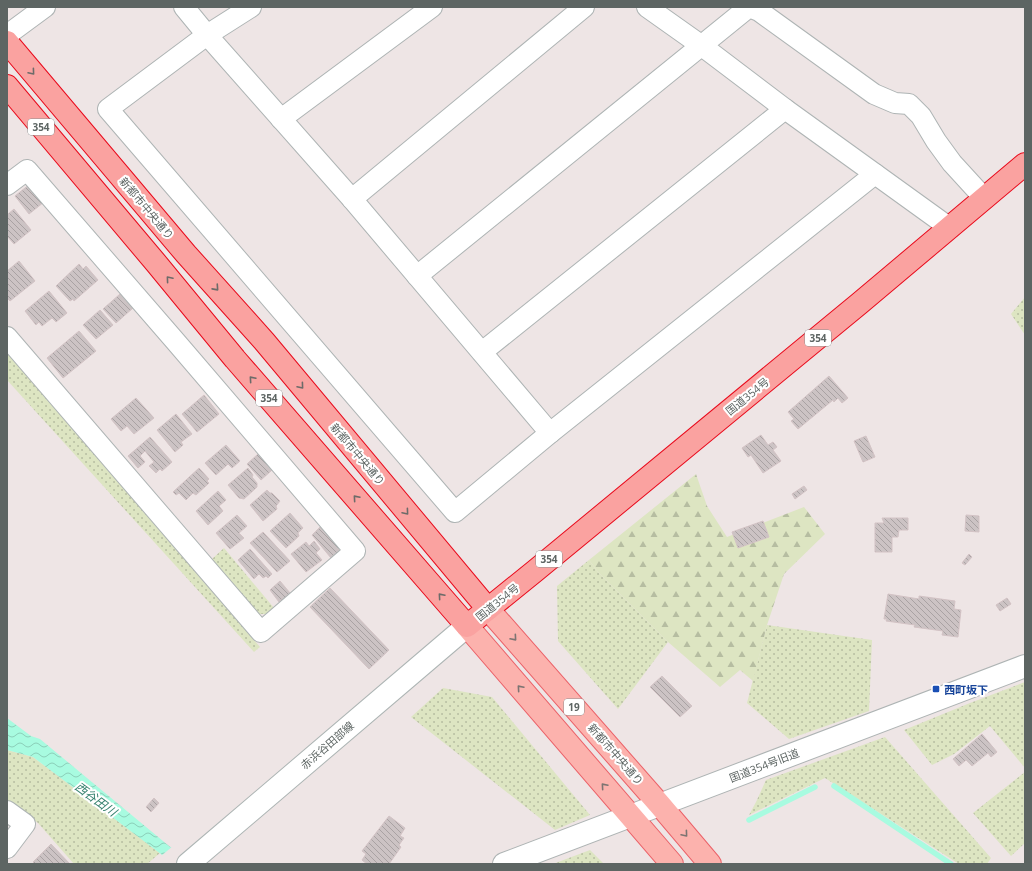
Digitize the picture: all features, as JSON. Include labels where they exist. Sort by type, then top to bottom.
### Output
[{"type":"highway","name":"新都市中央通り","points":[[7,42],[186,254],[264,341],[488,609]]},
{"type":"highway","name":"354","points":[[7,86],[235,360],[467,626]]},
{"type":"highway","name":"国道354号","points":[[467,626],[854,308],[1025,164]]},
{"type":"main road","name":"新都市中央通り","points":[[488,609],[710,864]]},
{"type":"main road","name":"19","points":[[467,626],[672,864]]},
{"type":"street","points":[[7,35],[45,7]]},
{"type":"street","points":[[184,7],[352,199],[550,434]]},
{"type":"street","points":[[252,7],[208,35],[108,109],[455,512],[550,434],[875,174]]},
{"type":"street","points":[[281,119],[432,7]]},
{"type":"street","points":[[352,199],[584,7]]},
{"type":"street","points":[[647,7],[950,228]]},
{"type":"street","points":[[417,276],[749,7],[760,11],[874,94],[895,103],[909,104],[921,116],[936,141],[952,163],[984,198]]},
{"type":"street","points":[[482,352],[785,109]]},
{"type":"street","points":[[7,185],[27,170],[355,551],[261,632],[7,337]]},
{"type":"street","name":"赤浜谷田部線","points":[[188,864],[467,626]]},
{"type":"street","name":"国道354号旧道","points":[[504,864],[1025,666]]},
{"type":"street","points":[[7,811],[25,824],[7,848]]},
{"type":"green space","points":[[1025,297],[1025,335],[1011,314]]},
{"type":"green space","points":[[7,351],[260,647],[254,652],[7,380]]},
{"type":"green space","points":[[696,474],[707,506],[727,537],[804,507],[825,534],[784,574],[767,625],[753,681],[740,670],[720,687],[668,642],[598,572],[589,560]]},
{"type":"green space","points":[[224,548],[274,608],[267,614],[258,614],[212,559]]},
{"type":"green space","points":[[589,560],[598,572],[668,642],[618,709],[558,641],[557,586]]},
{"type":"green space","points":[[767,625],[872,640],[869,711],[789,739],[747,703]]},
{"type":"green space","points":[[1025,682],[1025,768],[990,726],[954,754],[932,765],[904,730],[970,703]]},
{"type":"green space","points":[[443,688],[492,697],[590,815],[555,830],[411,717]]},
{"type":"green space","points":[[885,737],[991,858],[987,864],[959,864],[825,778],[749,815],[766,780]]},
{"type":"green space","points":[[7,750],[33,757],[160,853],[147,864],[74,864],[38,823],[7,800]]},
{"type":"green space","points":[[1025,772],[1025,843],[1011,856],[973,813]]},
{"type":"green space","points":[[590,850],[604,864],[553,864]]},
{"type":"water","name":"西谷田川","points":[[7,718],[31,736],[40,739],[169,846],[195,864],[174,864],[33,757],[7,750]]},
{"type":"pier","points":[[173,846],[197,864],[171,864],[161,856]]},
{"type":"building","points":[[30,184],[44,202],[29,214],[15,196]]},
{"type":"building","points":[[14,209],[31,230],[14,244],[7,236],[7,215]]},
{"type":"building","points":[[19,261],[35,281],[10,301],[7,298],[7,271]]},
{"type":"building","points":[[79,264],[83,269],[86,266],[98,280],[74,301],[73,299],[70,301],[56,286]]},
{"type":"building","points":[[49,291],[67,313],[56,322],[52,318],[42,326],[39,322],[36,325],[25,311]]},
{"type":"building","points":[[120,294],[133,308],[116,323],[103,309]]},
{"type":"building","points":[[100,310],[113,325],[96,339],[83,325]]},
{"type":"building","points":[[79,331],[96,351],[63,378],[47,358]]},
{"type":"building","points":[[829,376],[848,398],[842,403],[838,398],[834,402],[833,400],[798,429],[791,421],[794,419],[788,412]]},
{"type":"building","points":[[204,395],[219,414],[197,432],[182,414]]},
{"type":"building","points":[[136,398],[154,418],[134,434],[127,426],[121,431],[111,419]]},
{"type":"building","points":[[176,414],[192,434],[181,442],[183,445],[175,452],[157,430]]},
{"type":"building","points":[[761,435],[768,445],[773,442],[777,447],[773,450],[781,461],[763,473],[751,455],[748,457],[742,448]]},
{"type":"building","points":[[866,436],[875,457],[863,462],[854,441]]},
{"type":"building","points":[[150,437],[172,462],[162,471],[160,469],[156,473],[149,466],[154,462],[145,451],[140,456],[145,462],[138,468],[128,456]]},
{"type":"building","points":[[226,445],[240,461],[232,468],[228,464],[216,475],[205,463]]},
{"type":"building","points":[[258,454],[272,470],[261,480],[247,464]]},
{"type":"building","points":[[199,468],[209,479],[207,481],[209,483],[196,495],[193,493],[186,500],[179,493],[176,495],[173,492]]},
{"type":"building","points":[[248,468],[253,475],[252,477],[257,483],[257,487],[244,499],[239,498],[228,485]]},
{"type":"building","points":[[804,486],[807,490],[795,499],[792,494]]},
{"type":"building","points":[[267,490],[280,501],[276,506],[277,509],[263,521],[250,505]]},
{"type":"building","points":[[218,491],[226,500],[219,506],[223,511],[208,525],[196,511]]},
{"type":"building","points":[[290,513],[303,528],[298,533],[299,536],[286,548],[270,531]]},
{"type":"building","points":[[237,515],[247,526],[239,533],[244,538],[230,549],[216,533]]},
{"type":"building","points":[[966,515],[979,516],[979,532],[965,531]]},
{"type":"building","points":[[882,518],[908,518],[908,530],[899,530],[898,537],[892,537],[892,552],[875,552],[875,523],[884,523]]},
{"type":"building","points":[[763,521],[769,537],[738,548],[732,532]]},
{"type":"building","points":[[320,527],[339,547],[339,552],[331,558],[312,535]]},
{"type":"building","points":[[263,532],[290,561],[277,572],[250,543]]},
{"type":"building","points":[[314,541],[320,549],[316,553],[322,560],[306,572],[291,554],[306,542],[309,546]]},
{"type":"building","points":[[250,549],[272,574],[268,578],[266,576],[263,578],[259,574],[254,579],[238,560]]},
{"type":"building","points":[[969,554],[972,557],[965,565],[962,563]]},
{"type":"building","points":[[280,581],[290,593],[279,602],[270,590]]},
{"type":"building","points":[[330,588],[389,650],[369,669],[310,607]]},
{"type":"building","points":[[888,594],[919,599],[919,596],[955,601],[954,609],[961,610],[958,637],[942,635],[943,631],[886,621],[887,619],[884,619]]},
{"type":"building","points":[[1007,598],[1011,604],[1000,611],[996,605]]},
{"type":"building","points":[[662,676],[692,706],[680,717],[650,687]]},
{"type":"building","points":[[982,734],[997,752],[991,757],[988,753],[972,766],[966,760],[959,766],[953,759]]},
{"type":"building","points":[[154,798],[159,803],[151,812],[146,807]]},
{"type":"building","points":[[389,816],[405,828],[400,836],[404,838],[399,845],[401,847],[389,864],[367,864],[362,860],[366,854],[362,851]]},
{"type":"building","points":[[51,844],[70,864],[33,864],[33,862]]},
{"type":"waterway","points":[[834,786],[951,864]]},
{"type":"waterway","points":[[749,820],[815,787]]},
{"type":"place","name":"西町坂下","points":[[936,689]]}]
